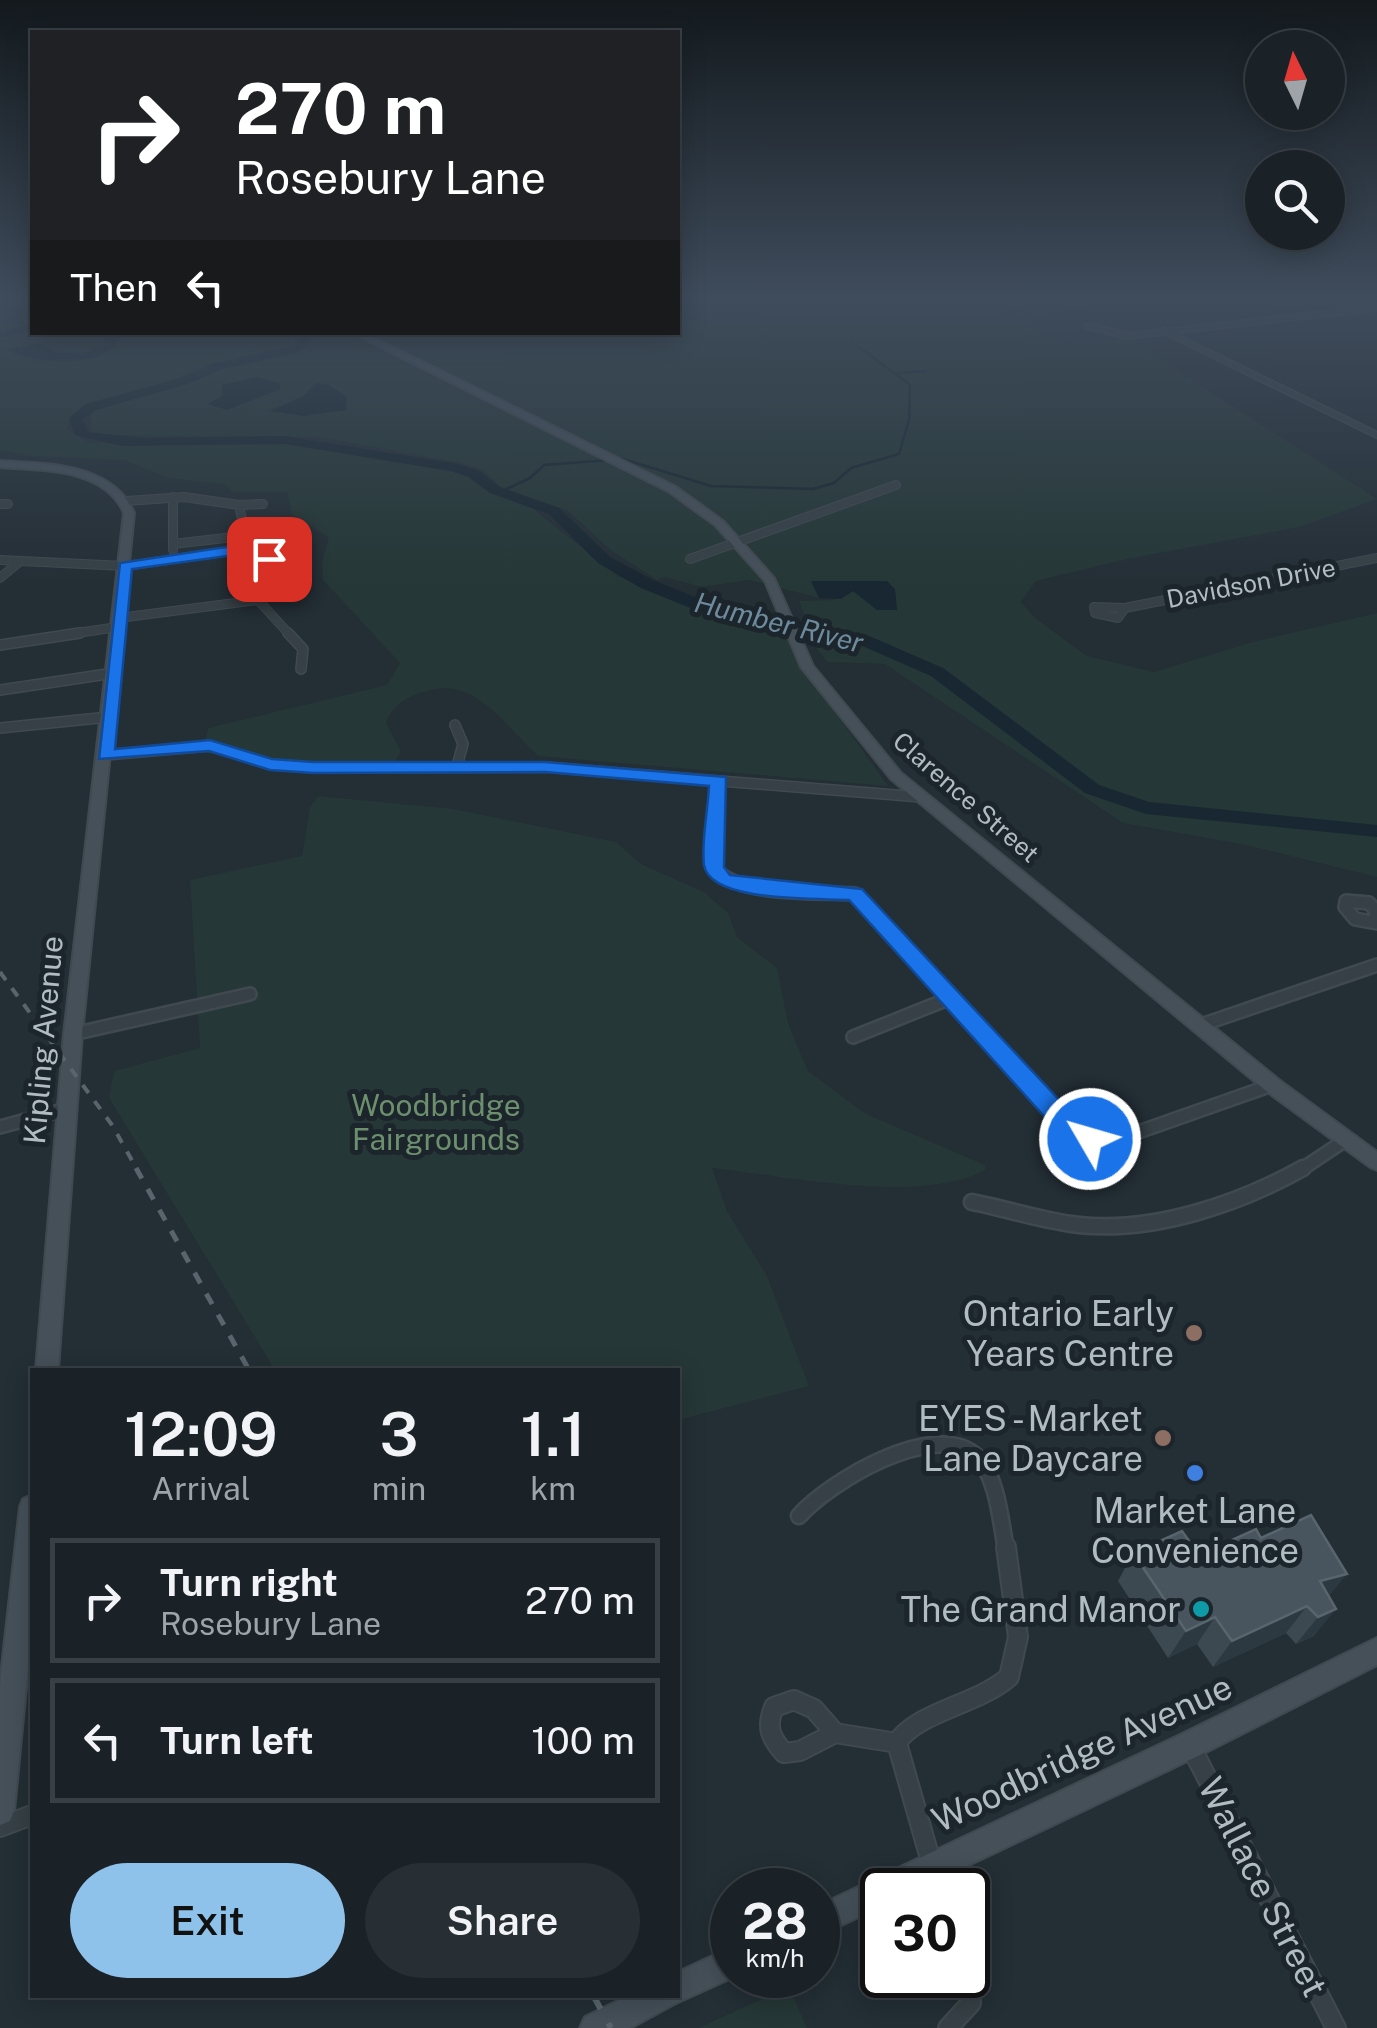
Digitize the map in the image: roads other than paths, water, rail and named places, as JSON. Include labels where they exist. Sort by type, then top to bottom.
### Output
[{"type":"street","name":"Clarence Street","points":[[482,395],[672,489],[735,541],[770,580],[807,668],[868,746],[921,797],[1272,1085],[1377,1162]]},
{"type":"street","points":[[1293,395],[1377,436]]},
{"type":"street","points":[[0,464],[70,471],[108,485],[126,501],[173,497],[263,504]]},
{"type":"street","points":[[690,559],[896,484]]},
{"type":"street","points":[[173,497],[173,559]]},
{"type":"street","name":"Kipling Avenue","points":[[47,1368],[73,1034],[125,566],[126,501]]},
{"type":"street","points":[[240,505],[252,534],[269,559]]},
{"type":"street","points":[[173,544],[252,534]]},
{"type":"street","points":[[0,560],[125,566],[260,547]]},
{"type":"street","name":"Davidson Drive","points":[[1125,608],[1377,558]]},
{"type":"street","points":[[0,578],[18,563]]},
{"type":"street","points":[[0,645],[258,600],[303,649],[301,669]]},
{"type":"street","points":[[0,690],[114,672]]},
{"type":"street","points":[[0,728],[109,717]]},
{"type":"street","points":[[455,724],[463,744],[458,766]]},
{"type":"street","points":[[106,755],[210,746],[270,764],[545,767],[921,797]]},
{"type":"street","points":[[719,781],[714,867],[722,880],[740,886],[854,894],[1070,1128],[1090,1139],[1114,1142],[1272,1085]]},
{"type":"street","points":[[1201,1025],[1377,965]]},
{"type":"street","points":[[73,1034],[250,994]]},
{"type":"street","points":[[853,1038],[948,999]]},
{"type":"street","points":[[0,1127],[70,1108]]},
{"type":"street","points":[[972,1202],[1081,1226],[1112,1226],[1269,1188],[1324,1158],[1344,1140]]},
{"type":"street","points":[[800,1516],[824,1490],[852,1474],[934,1446],[962,1444],[980,1456],[986,1466],[1017,1615],[1018,1659],[1002,1684],[905,1729],[898,1743],[932,1868]]},
{"type":"street","points":[[0,1811],[30,1525]]},
{"type":"street","name":"Woodbridge Avenue","points":[[954,1868],[1377,1651]]},
{"type":"street","points":[[835,1733],[898,1743]]},
{"type":"street","name":"Wallace Street","points":[[1190,1745],[1336,2028]]},
{"type":"street","points":[[0,1826],[30,1815]]},
{"type":"street","points":[[680,1987],[710,1973]]},
{"type":"street","points":[[596,2028],[625,2004],[651,1998]]},
{"type":"street","points":[[948,2028],[971,2003],[971,1998]]},
{"type":"water","points":[[223,395],[266,395],[227,410],[208,404]]},
{"type":"water","points":[[343,395],[347,397],[346,410],[304,416],[270,411],[303,396]]},
{"type":"water","points":[[811,581],[887,581],[895,589],[897,610],[877,610],[853,591],[841,599],[819,598]]},
{"type":"waterway","name":"Humber River","points":[[135,395],[91,407],[76,418],[82,435],[122,442],[285,440],[453,467],[474,474],[495,490],[554,511],[604,560],[647,584],[699,605],[863,640],[937,672],[1092,789],[1146,808],[1377,831]]},
{"type":"waterway","points":[[500,492],[530,478],[544,465],[623,459],[711,486],[813,489],[834,483],[851,468],[899,454],[909,420],[910,395]]},
{"type":"railway","points":[[0,972],[112,1125],[138,1171]]},
{"type":"railway","points":[[136,1168],[248,1368]]},
{"type":"railway","points":[[595,1998],[611,2028]]},
{"type":"place","name":"Ontario Early Years Centre","points":[[1194,1333]]},
{"type":"place","name":"EYES - Market Lane Daycare","points":[[1163,1438]]},
{"type":"place","name":"Market Lane Convenience","points":[[1195,1473]]},
{"type":"place","name":"The Grand Manor","points":[[1201,1609]]},
{"type":"park label","name":"Woodbridge Fairgrounds","points":[[436,1122]]}]
